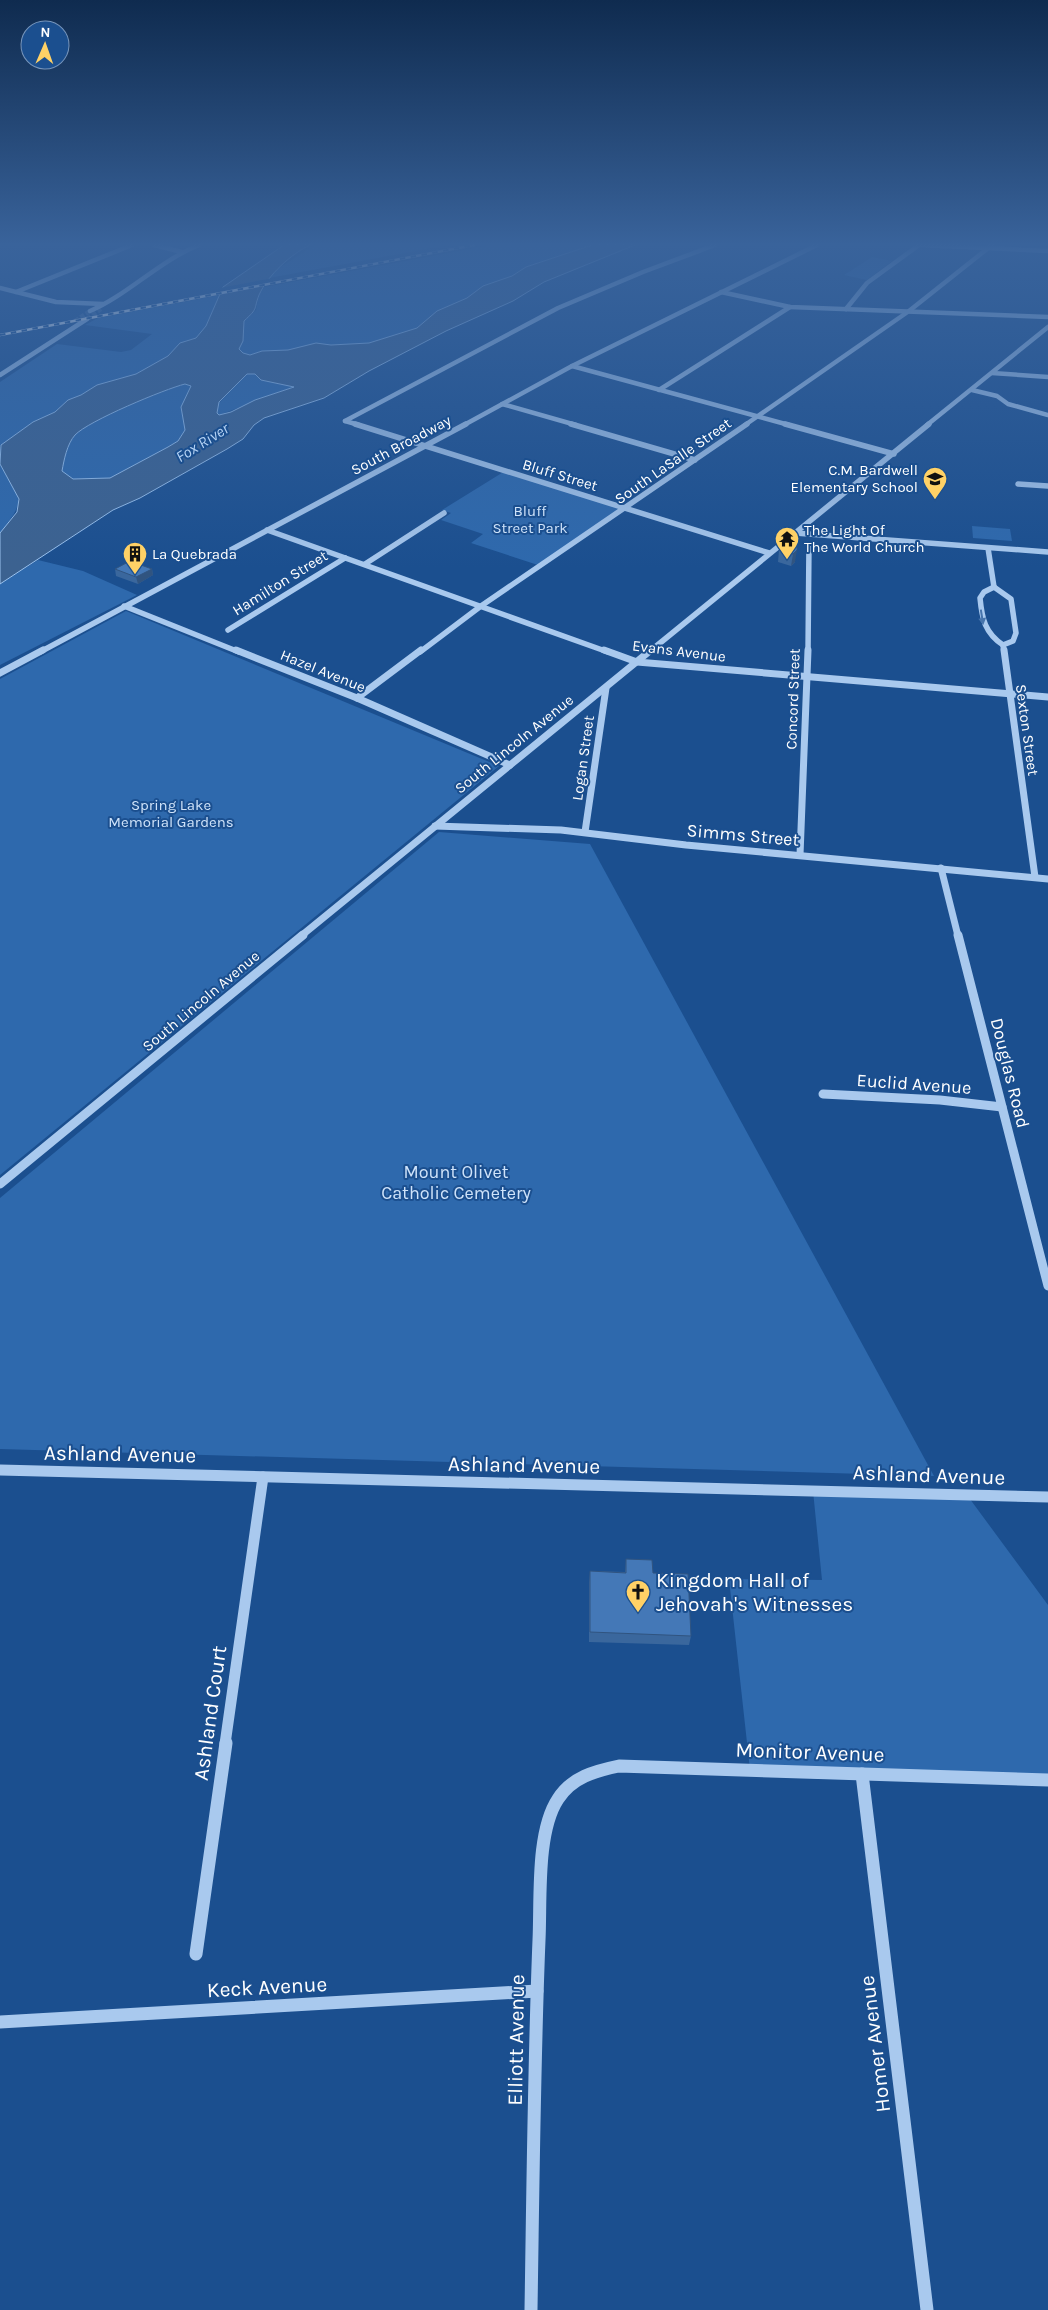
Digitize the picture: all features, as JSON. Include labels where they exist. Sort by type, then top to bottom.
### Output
[{"type":"street","points":[[0,375],[33,353]]},
{"type":"street","name":"Bluff Street","points":[[474,353],[345,421],[768,553]]},
{"type":"street","name":"South Broadway","points":[[0,673],[599,353]]},
{"type":"street","points":[[658,390],[717,353]]},
{"type":"street","name":"South LaSalle Street","points":[[357,698],[481,606],[627,508],[849,353]]},
{"type":"street","name":"South Lincoln Avenue","points":[[0,1184],[434,826],[1017,353]]},
{"type":"street","points":[[572,366],[894,454]]},
{"type":"street","points":[[992,373],[1048,377]]},
{"type":"street","points":[[972,390],[996,396],[1008,404],[1048,415]]},
{"type":"street","points":[[502,404],[695,460]]},
{"type":"street","points":[[1018,484],[1048,486]]},
{"type":"street","points":[[365,564],[444,513]]},
{"type":"street","name":"Evans Avenue","points":[[267,530],[637,662],[1048,697]]},
{"type":"street","points":[[795,533],[1048,552]]},
{"type":"street","name":"Concord Street","points":[[800,855],[809,623],[809,544]]},
{"type":"street","points":[[988,548],[994,587]]},
{"type":"street","name":"Hamilton Street","points":[[228,630],[345,558]]},
{"type":"street","points":[[994,587],[1011,599],[1016,633],[1013,641],[1003,645],[991,638],[984,630],[980,598],[984,592],[994,587]]},
{"type":"street","name":"Hazel Avenue","points":[[124,606],[357,698],[510,765]]},
{"type":"street","name":"Sexton Street","points":[[1003,645],[1035,877]]},
{"type":"street","name":"Logan Street","points":[[585,832],[606,688]]},
{"type":"street","name":"Simms Street","points":[[434,826],[585,832],[686,845],[1048,879]]},
{"type":"street","name":"Douglas Road","points":[[941,868],[1048,1286]]},
{"type":"street","name":"Euclid Avenue","points":[[823,1094],[940,1100],[1002,1107]]},
{"type":"street","name":"Ashland Avenue","points":[[0,1470],[1048,1497]]},
{"type":"street","name":"Ashland Court","points":[[196,1954],[263,1477]]},
{"type":"street","name":"Monitor Avenue","points":[[573,1780],[586,1773],[619,1766],[1048,1780]]},
{"type":"street","name":"Homer Avenue","points":[[862,1774],[927,2310]]},
{"type":"street","name":"Elliott Avenue","points":[[531,2310],[537,1991],[543,1844],[546,1826],[560,1795],[573,1780]]},
{"type":"street","name":"Keck Avenue","points":[[0,2022],[537,1991]]},
{"type":"green space","points":[[44,353],[172,353],[136,374],[97,385],[81,395],[68,400],[55,412],[33,422],[0,446],[0,382]]},
{"type":"green space","points":[[243,353],[257,353],[250,355]]},
{"type":"green space","points":[[247,374],[255,374],[261,380],[294,387],[219,415],[217,413],[219,403]]},
{"type":"green space","points":[[185,384],[191,386],[181,407],[185,430],[178,441],[110,478],[73,479],[62,472],[70,443],[75,435],[83,429],[127,406]]},
{"type":"green space","points":[[0,464],[13,485],[18,499],[14,513],[0,533]]},
{"type":"green space","name":"Bluff Street Park","points":[[505,471],[627,508],[541,566],[471,543],[483,534],[441,520],[451,513],[442,510]]},
{"type":"green space","points":[[972,526],[1010,529],[1012,541],[973,538]]},
{"type":"green space","points":[[38,560],[83,571],[137,595],[0,665],[0,584]]},
{"type":"green space","name":"Spring Lake Memorial Gardens","points":[[126,611],[499,766],[0,1175],[0,679]]},
{"type":"green space","name":"Mount Olivet Catholic Cemetery","points":[[439,832],[590,844],[934,1476],[0,1449],[0,1198]]},
{"type":"green space","points":[[813,1491],[967,1495],[1048,1605],[1048,1779],[750,1770],[729,1579],[822,1580]]},
{"type":"water","name":"Fox River","points":[[171,353],[243,353],[250,355],[257,353],[404,353],[324,398],[264,418],[254,425],[243,439],[140,498],[113,510],[0,584],[0,533],[17,512],[19,499],[0,464],[1,445],[33,422],[55,412],[68,400],[81,395],[97,385],[136,374]],"holes":[[[247,374],[255,374],[261,380],[294,387],[219,415],[217,413],[219,402]],[[185,384],[191,386],[181,407],[185,430],[178,441],[110,478],[73,479],[62,471],[70,443],[75,435],[83,429],[127,406],[161,392]]]},
{"type":"building","points":[[790,539],[797,541],[797,550],[793,554],[779,550],[782,545]]},
{"type":"building","points":[[130,561],[152,569],[136,577],[115,569]]},
{"type":"building","name":"Kingdom Hall of Jehovah's Witnesses","points":[[626,1559],[652,1560],[653,1573],[688,1574],[691,1636],[590,1632],[590,1571],[626,1573]]},
{"type":"place","name":"C.M. Bardwell Elementary School","points":[[935,500]]},
{"type":"place","name":"The Light Of The World Church","points":[[787,560]]},
{"type":"place","name":"La Quebrada","points":[[135,575]]},
{"type":"place","name":"Kingdom Hall of Jehovah's Witnesses","points":[[638,1613]]}]
